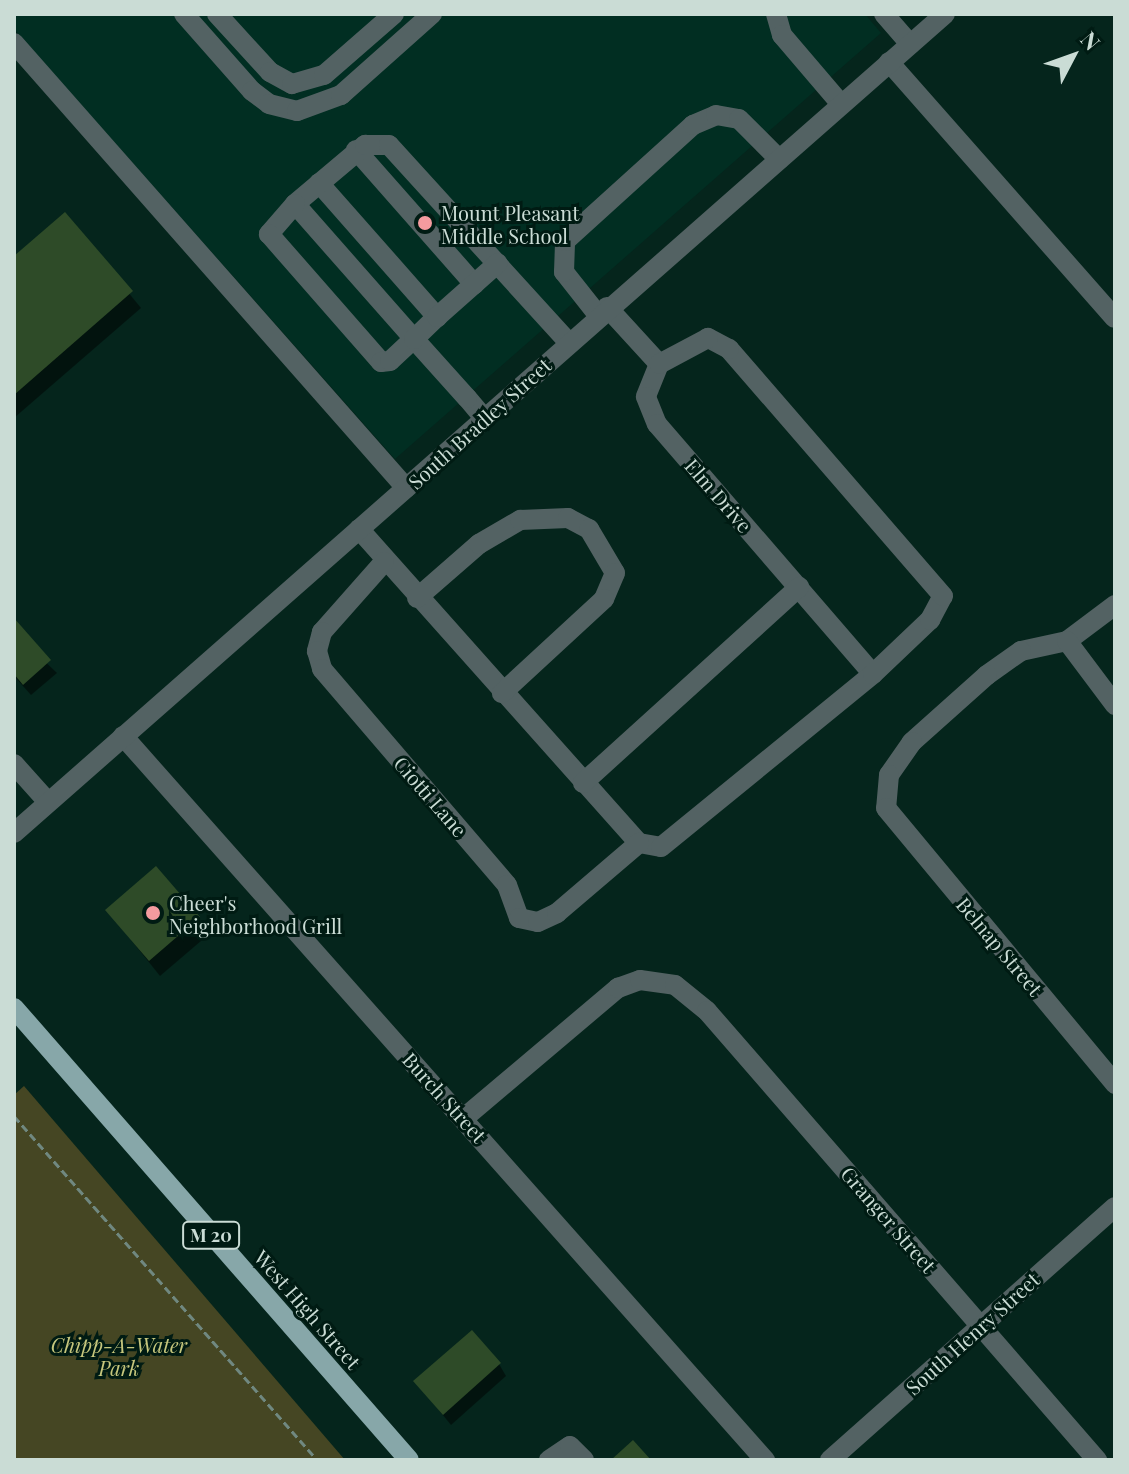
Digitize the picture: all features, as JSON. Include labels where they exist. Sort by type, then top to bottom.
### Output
[{"type":"main road","name":"West High Street","points":[[14,1008],[409,1460]]},
{"type":"street","points":[[184,14],[252,91],[269,104],[297,111],[341,95],[432,14]]},
{"type":"street","points":[[217,14],[270,72],[292,84],[324,75],[394,14]]},
{"type":"street","points":[[776,14],[782,35],[841,104]]},
{"type":"street","points":[[884,14],[910,44]]},
{"type":"street","name":"South Bradley Street","points":[[14,833],[602,311],[945,14]]},
{"type":"street","points":[[14,43],[406,488]]},
{"type":"street","points":[[889,62],[1115,318]]},
{"type":"street","points":[[359,529],[384,562],[639,843],[661,847],[873,674],[930,620],[943,596],[729,349],[708,338],[659,364],[564,272],[565,241],[684,132],[704,118],[727,115],[748,124],[779,159]]},
{"type":"street","points":[[498,263],[390,361],[373,356],[269,234],[295,204],[356,150],[380,143],[397,150],[498,263],[568,342]]},
{"type":"street","points":[[356,150],[474,284]]},
{"type":"street","points":[[319,183],[437,317]]},
{"type":"street","points":[[295,204],[484,418]]},
{"type":"street","name":"Elm Drive","points":[[659,364],[646,397],[657,424],[873,674]]},
{"type":"street","points":[[417,598],[479,544],[520,520],[568,518],[589,529],[615,573],[604,599],[502,693]]},
{"type":"street","name":"Ciotti Lane","points":[[384,562],[322,632],[317,651],[322,669],[507,885],[519,918],[538,922],[557,913],[639,843]]},
{"type":"street","points":[[583,783],[799,587]]},
{"type":"street","points":[[1115,605],[1067,641],[1115,705]]},
{"type":"street","name":"Belnap Street","points":[[1067,641],[1021,651],[912,742],[889,775],[886,808],[1115,1084]]},
{"type":"street","name":"Burch Street","points":[[123,736],[765,1460]]},
{"type":"street","points":[[15,768],[48,802]]},
{"type":"street","name":"Granger Street","points":[[464,1118],[618,988],[640,980],[675,985],[707,1011],[1097,1460]]},
{"type":"street","name":"South Henry Street","points":[[830,1460],[1115,1207]]},
{"type":"street","points":[[549,1460],[570,1446],[584,1460]]},
{"type":"path","points":[[14,1116],[317,1460]]},
{"type":"shaded area","name":"Mount Pleasant Middle School","points":[[14,14],[865,14],[881,33],[395,459],[14,29]]},
{"type":"green space","name":"Chipp-A-Water Park","points":[[24,1086],[345,1460],[14,1460],[14,1095]]},
{"type":"building","points":[[65,212],[133,291],[14,395],[14,256]]},
{"type":"building","points":[[14,618],[51,660],[23,685],[14,674]]},
{"type":"building","name":"Cheer's Neighborhood Grill","points":[[156,866],[200,917],[149,961],[105,910]]},
{"type":"building","points":[[472,1330],[501,1363],[443,1415],[413,1381]]},
{"type":"building","points":[[633,1440],[651,1460],[611,1460]]},
{"type":"place","name":"Mount Pleasant Middle School","points":[[425,223]]},
{"type":"place","name":"Cheer's Neighborhood Grill","points":[[153,913]]}]
